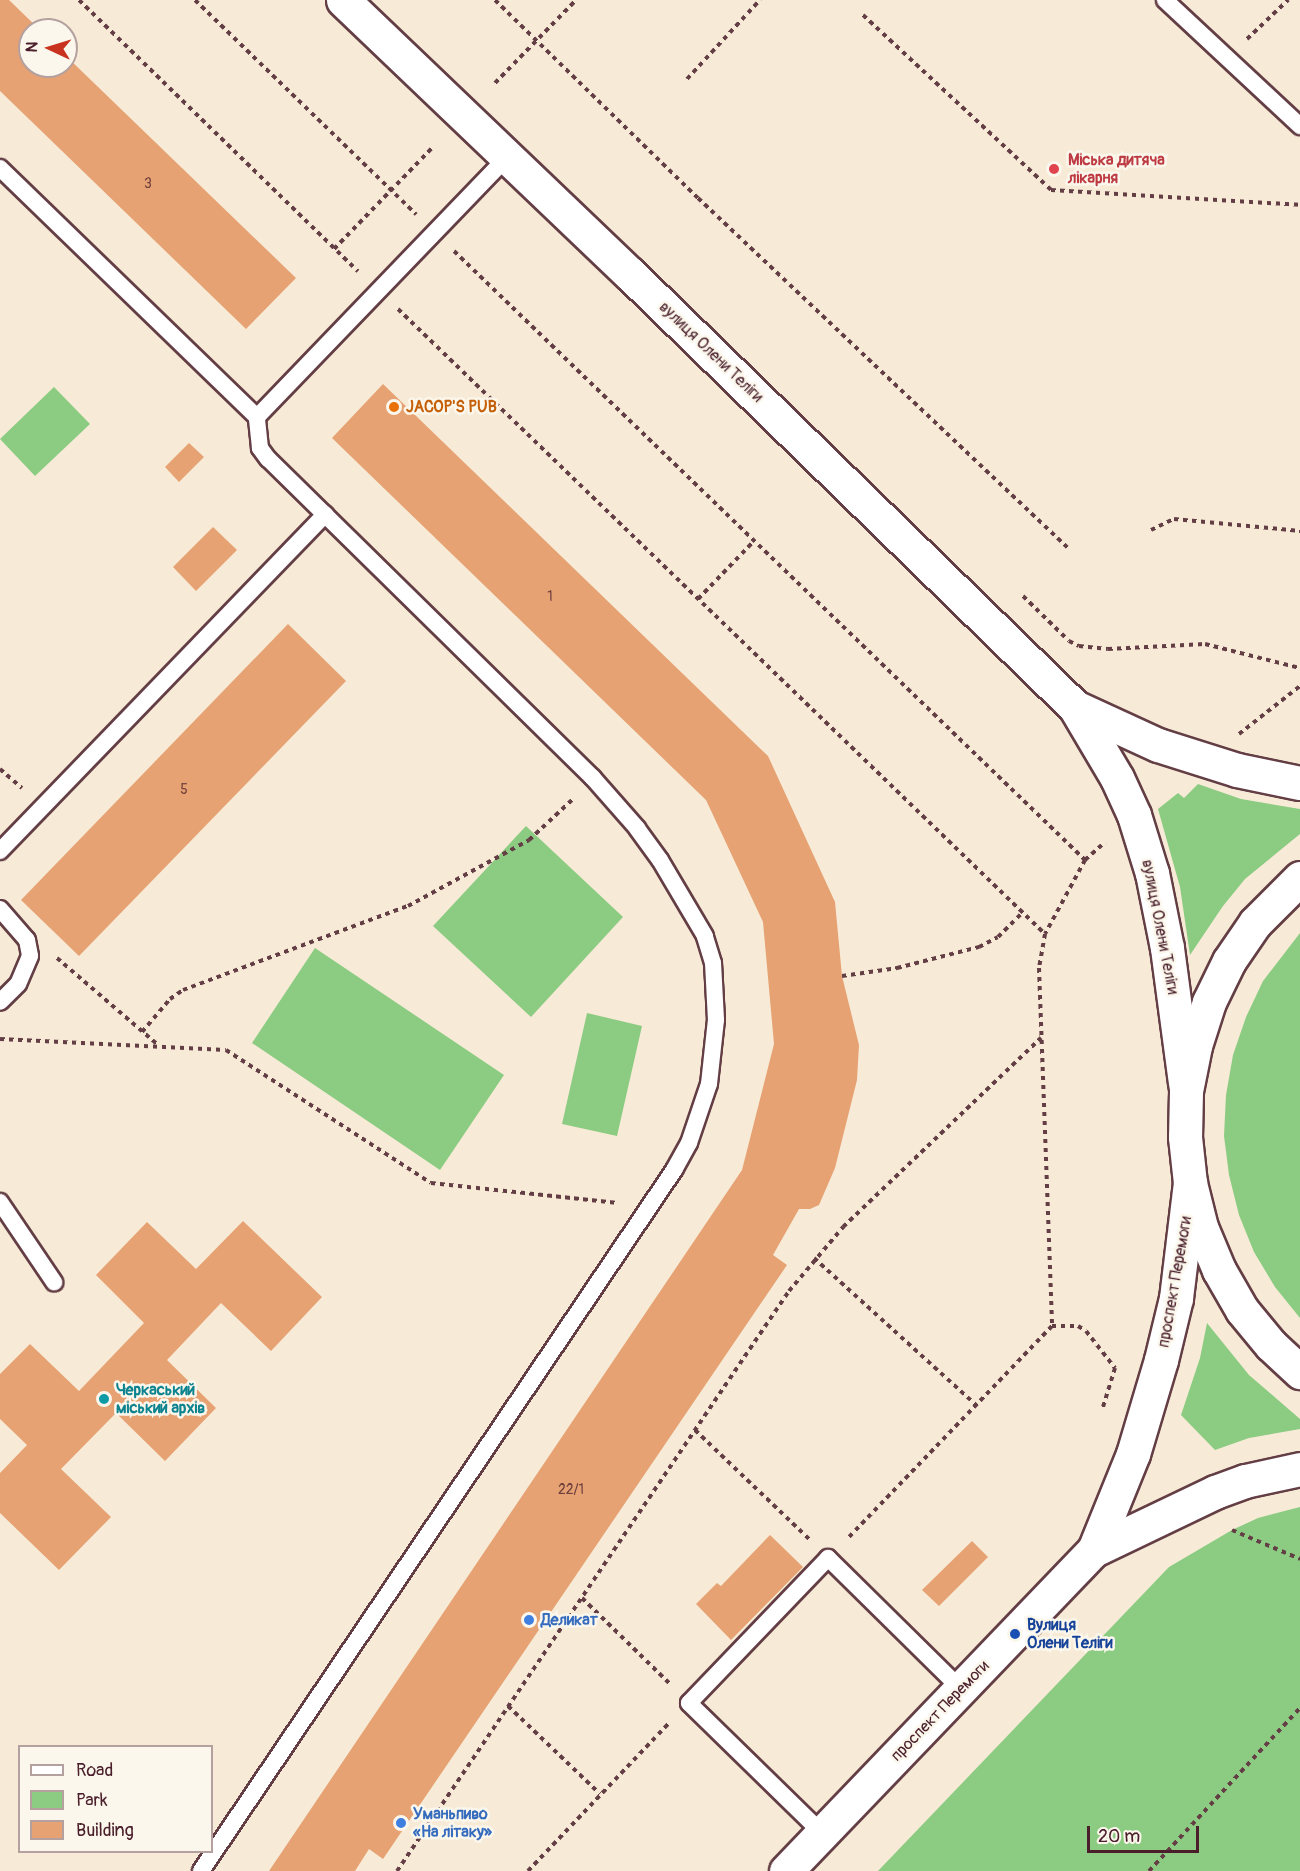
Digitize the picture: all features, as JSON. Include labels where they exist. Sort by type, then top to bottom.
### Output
[{"type":"street","name":"вулиця Олени Теліги","points":[[343,0],[1075,707],[1117,778],[1134,815],[1152,873],[1167,948],[1186,1091]]},
{"type":"street","name":"вулиця Олени Теліги","points":[[1075,707],[1158,745],[1237,770],[1300,783]]},
{"type":"street","points":[[1300,879],[1256,923],[1229,961],[1209,1002],[1195,1046],[1186,1091],[1185,1137],[1190,1183],[1201,1227],[1219,1270],[1236,1300],[1271,1345],[1300,1372]]},
{"type":"street","name":"проспект Перемоги","points":[[1094,1550],[1133,1454],[1161,1360],[1176,1298],[1190,1183]]},
{"type":"street","name":"проспект Перемоги","points":[[786,1871],[1094,1550],[1215,1492],[1245,1481],[1300,1469]]},
{"type":"lane","points":[[1165,0],[1300,126]]},
{"type":"lane","points":[[257,417],[507,157]]},
{"type":"lane","points":[[0,168],[257,417],[260,448],[593,778],[637,828],[660,860],[705,936],[713,963],[716,1020],[709,1084],[689,1143],[648,1210],[201,1871]]},
{"type":"lane","points":[[0,851],[325,514]]},
{"type":"lane","points":[[0,909],[27,940],[30,956],[18,984],[0,1002]]},
{"type":"lane","points":[[0,1202],[54,1282]]},
{"type":"lane","points":[[822,1833],[689,1703],[828,1558],[961,1689]]},
{"type":"path","points":[[79,0],[1045,934]]},
{"type":"path","points":[[195,0],[753,542],[1085,860],[1045,934],[1039,968],[1052,1326],[828,1558],[695,1430]]},
{"type":"path","points":[[495,0],[698,198],[1069,549]]},
{"type":"path","points":[[495,83],[576,0]]},
{"type":"path","points":[[687,79],[760,0]]},
{"type":"path","points":[[1228,58],[1288,0]]},
{"type":"path","points":[[863,15],[1051,190],[1300,205]]},
{"type":"path","points":[[334,249],[433,147]]},
{"type":"path","points":[[1151,530],[1174,519],[1300,531]]},
{"type":"path","points":[[698,599],[753,542]]},
{"type":"path","points":[[1023,596],[1069,641],[1079,646],[1120,649],[1205,644],[1300,668]]},
{"type":"path","points":[[142,1032],[170,999],[183,990],[408,906],[529,840],[593,778]]},
{"type":"path","points":[[842,976],[897,968],[979,947],[998,937],[1023,912]]},
{"type":"path","points":[[30,956],[55,958],[63,962],[158,1046]]},
{"type":"path","points":[[397,1871],[789,1291],[814,1258],[843,1227],[1041,1037]]},
{"type":"path","points":[[0,1039],[218,1049],[233,1053],[431,1183],[615,1202],[648,1210]]},
{"type":"path","points":[[814,1258],[976,1405]]},
{"type":"path","points":[[1052,1326],[1078,1326],[1086,1331],[1115,1368],[1103,1407]]},
{"type":"path","points":[[1232,1530],[1300,1559]]},
{"type":"path","points":[[528,1871],[689,1703],[582,1598]]},
{"type":"path","points":[[508,1706],[600,1794]]},
{"type":"path","points":[[1149,1871],[1300,1708]]},
{"type":"green space","points":[[54,387],[90,424],[35,476],[0,439]]},
{"type":"green space","points":[[1198,784],[1241,799],[1300,809],[1300,834],[1245,879],[1223,906],[1190,955],[1180,887],[1158,809],[1178,793],[1184,798]]},
{"type":"green space","points":[[526,826],[623,917],[531,1017],[433,926]]},
{"type":"green space","points":[[1300,933],[1300,1318],[1275,1287],[1254,1252],[1239,1215],[1229,1175],[1224,1136],[1226,1095],[1233,1055],[1246,1017],[1263,981]]},
{"type":"green space","points":[[315,948],[504,1075],[440,1170],[252,1043]]},
{"type":"green space","points":[[587,1013],[642,1026],[617,1136],[562,1124]]},
{"type":"green space","points":[[1207,1323],[1249,1375],[1300,1419],[1300,1429],[1249,1438],[1215,1450],[1181,1415],[1200,1358]]},
{"type":"green space","points":[[1300,1507],[1300,1871],[878,1871],[1169,1567],[1232,1530],[1258,1518]]},
{"type":"building","points":[[0,0],[9,0],[28,18],[18,18],[18,78],[78,78],[78,68],[296,278],[246,329],[0,91]]},
{"type":"building","points":[[383,384],[768,756],[835,902],[842,976],[859,1045],[857,1080],[835,1168],[819,1205],[810,1209],[799,1209],[773,1255],[787,1265],[383,1859],[369,1849],[355,1871],[269,1871],[742,1170],[774,1044],[763,922],[706,800],[332,438]]},
{"type":"building","points":[[189,443],[204,457],[179,482],[165,467]]},
{"type":"building","points":[[213,527],[237,550],[196,591],[173,567]]},
{"type":"building","points":[[288,624],[346,681],[79,956],[21,900]]},
{"type":"building","name":"Черкаський міський архів","points":[[243,1221],[322,1297],[271,1351],[221,1303],[167,1360],[216,1408],[165,1461],[116,1413],[61,1469],[111,1517],[59,1570],[0,1513],[0,1473],[27,1445],[0,1419],[0,1374],[30,1344],[79,1391],[144,1323],[96,1275],[147,1222],[196,1269]]},
{"type":"building","points":[[770,1535],[803,1567],[731,1640],[696,1604],[717,1583],[721,1586]]},
{"type":"building","points":[[972,1541],[988,1557],[939,1606],[922,1590]]},
{"type":"place","name":"Міська дитяча лікарня","points":[[1054,169]]},
{"type":"place","name":"JACOP'S PUB","points":[[394,407]]},
{"type":"place","name":"Черкаський міський архів","points":[[104,1399]]},
{"type":"place","name":"Деликат","points":[[529,1620]]},
{"type":"place","name":"Вулиця Олени Теліги","points":[[1015,1634]]},
{"type":"place","name":"Уманьпиво «На літаку»","points":[[401,1823]]}]
